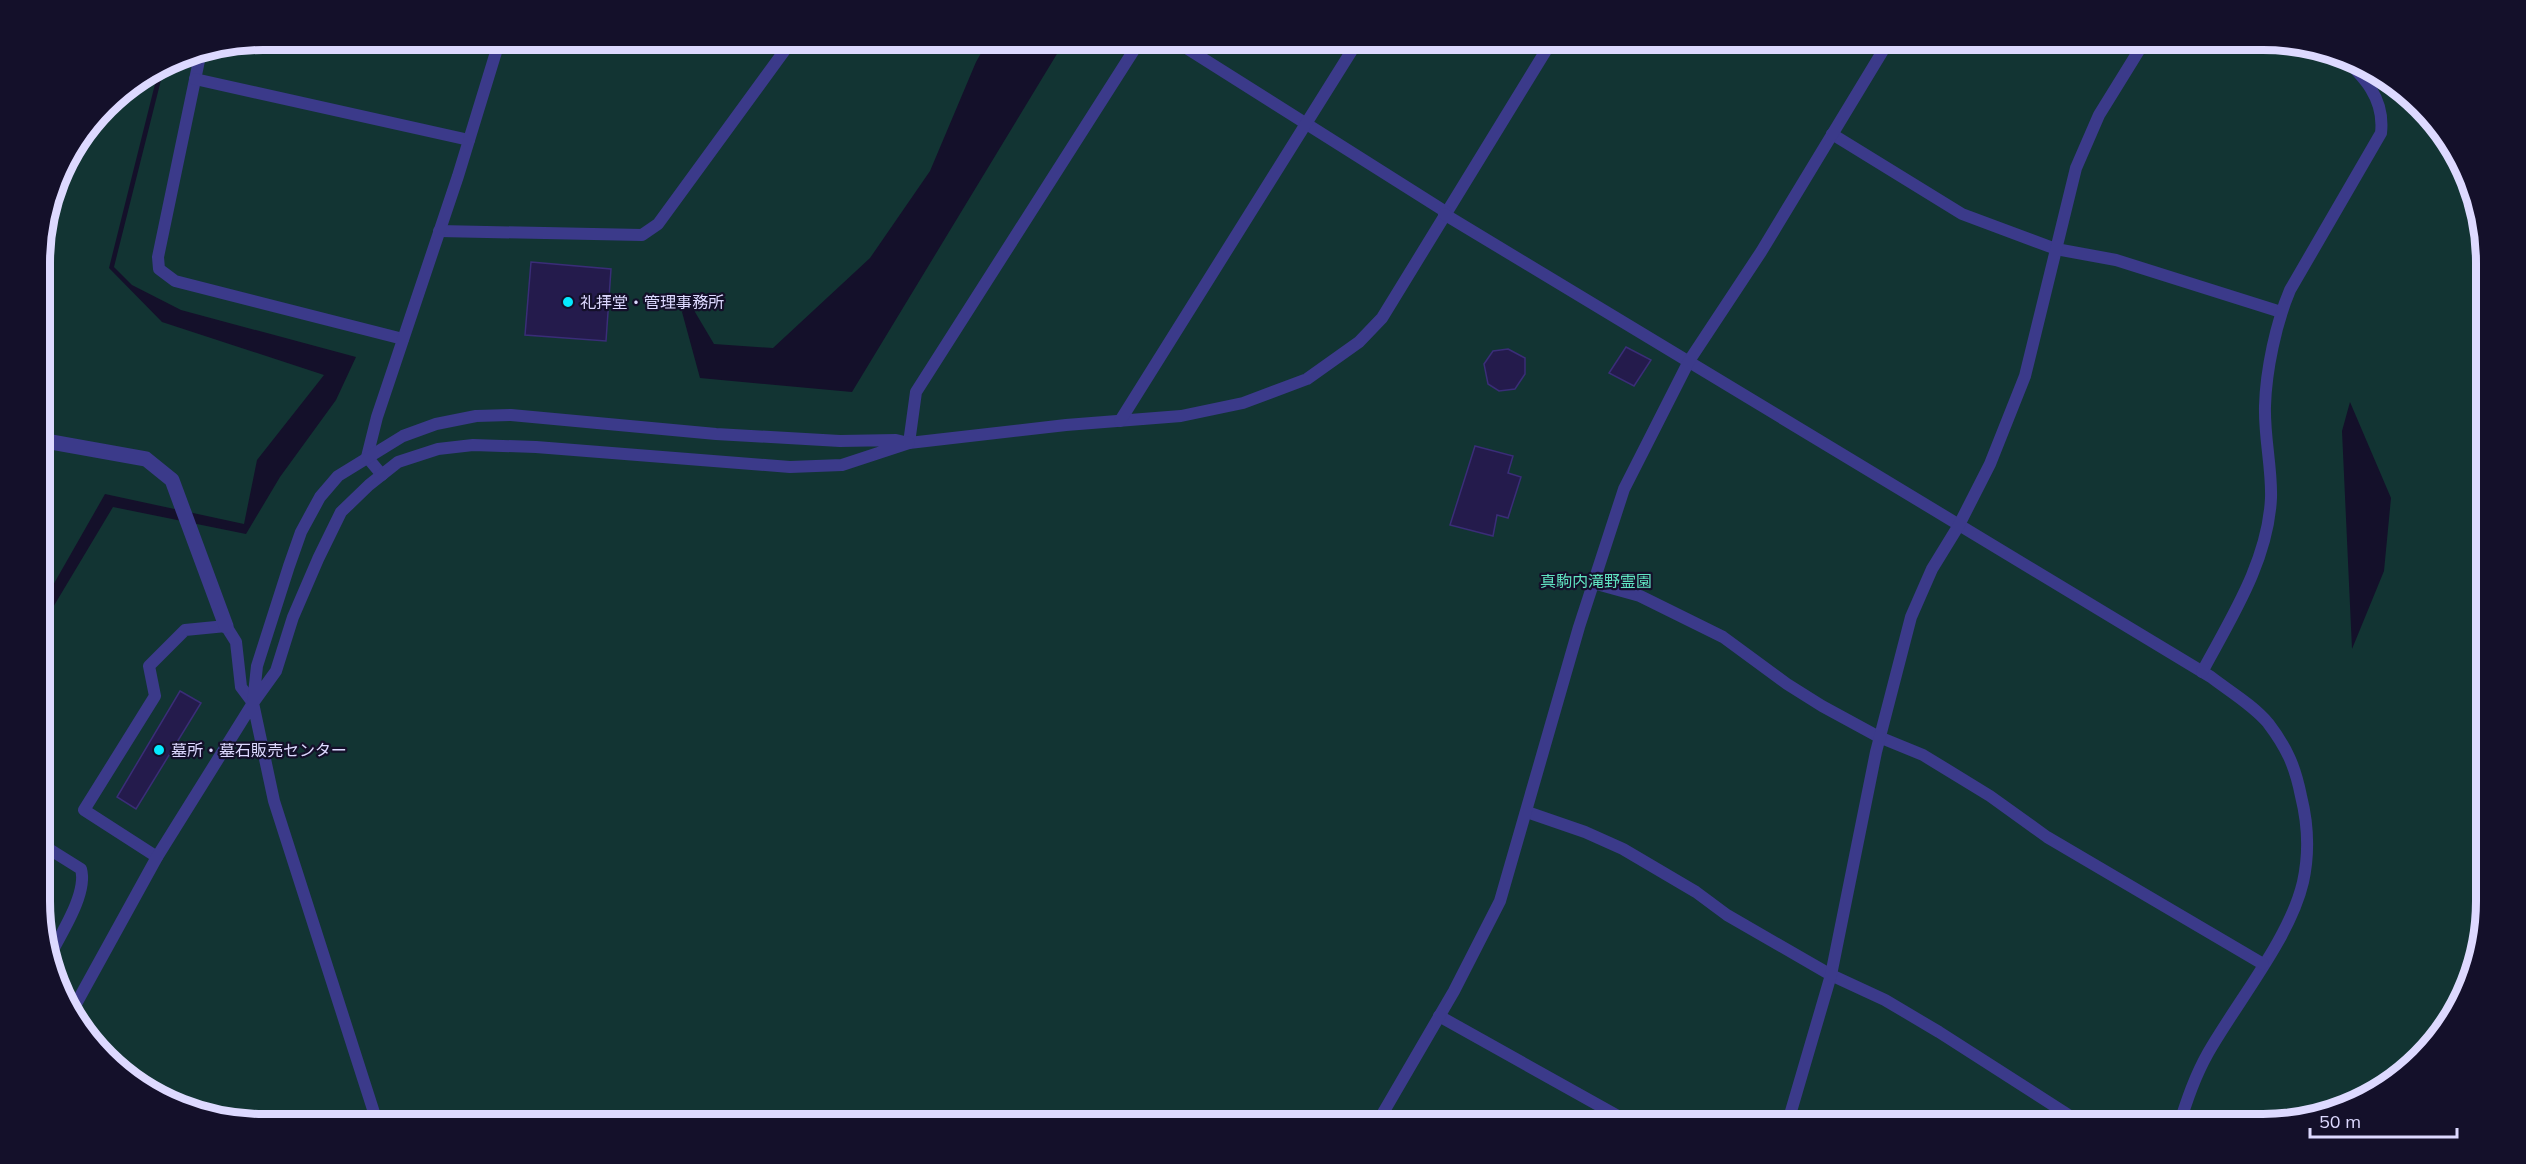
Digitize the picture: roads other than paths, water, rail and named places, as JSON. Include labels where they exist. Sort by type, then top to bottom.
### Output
[{"type":"street","points":[[50,442],[146,459],[172,480],[226,626]]},
{"type":"lane","points":[[367,457],[377,417],[440,231],[497,50]]},
{"type":"lane","points":[[440,231],[642,235],[658,224],[785,50]]},
{"type":"lane","points":[[909,443],[916,392],[1134,50]]},
{"type":"lane","points":[[1189,50],[1445,213],[2202,672],[2266,722],[2289,753],[2304,810],[2307,844],[2303,883],[2283,932],[2207,1055],[2190,1090],[2182,1114]]},
{"type":"lane","points":[[1120,421],[1352,50]]},
{"type":"lane","points":[[76,1004],[157,857],[253,703],[276,671],[293,618],[341,512],[398,462],[438,449],[473,445],[536,447],[790,466],[842,465],[909,443],[1181,416],[1243,403],[1307,379],[1359,342],[1382,318],[1546,50]]},
{"type":"lane","points":[[1382,1114],[1439,1016],[1500,901],[1593,583],[1624,489],[1689,361],[1761,252],[1883,50]]},
{"type":"lane","points":[[1790,1114],[1831,975],[1880,737],[1911,617],[1932,569],[1959,525],[1990,464],[2025,376],[2076,168],[2094,125],[2139,50]]},
{"type":"lane","points":[[199,59],[158,257],[159,269],[175,281],[403,339]]},
{"type":"lane","points":[[2202,672],[2243,597],[2263,544],[2271,498],[2265,405],[2281,312],[2290,290],[2381,133],[2379,103],[2367,80],[2357,71]]},
{"type":"lane","points":[[195,79],[469,140]]},
{"type":"lane","points":[[1832,134],[1962,214],[2056,249],[2116,260],[2281,312]]},
{"type":"lane","points":[[374,1114],[274,801],[253,703],[257,666],[301,531],[320,497],[338,476],[403,436],[436,424],[476,416],[511,415],[716,434],[840,441],[896,440],[909,443]]},
{"type":"lane","points":[[367,457],[382,475]]},
{"type":"lane","points":[[1593,583],[1641,596],[1723,637],[1787,684],[1880,737],[1923,755],[1990,796],[2047,837],[2263,964]]},
{"type":"lane","points":[[157,857],[84,810],[155,696],[149,666],[185,630],[226,626],[236,642],[242,687],[253,703]]},
{"type":"lane","points":[[1527,812],[1585,832],[1623,849],[1696,892],[1727,915],[1831,975],[1885,1000],[1921,1021],[2067,1114]]},
{"type":"lane","points":[[50,850],[81,869],[84,879],[78,898],[54,945]]},
{"type":"lane","points":[[1439,1016],[1614,1114]]},
{"type":"place","name":"礼拝堂・管理事務所","points":[[568,302]]},
{"type":"place","name":"墓所・墓石販売センター","points":[[159,750]]},
{"type":"park label","name":"真駒内滝野霊園","points":[[1596,581]]}]
